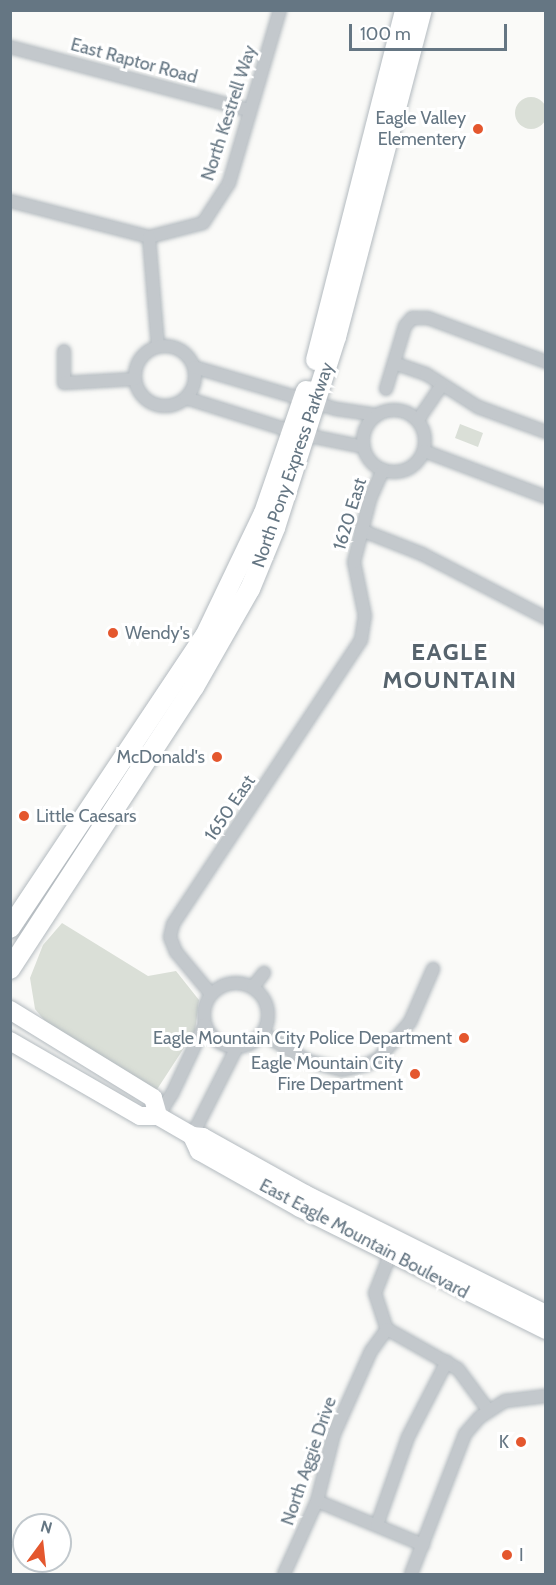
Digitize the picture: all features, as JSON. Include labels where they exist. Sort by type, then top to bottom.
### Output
[{"type":"main road","name":"North Pony Express Parkway","points":[[309,401],[405,10]]},
{"type":"main road","name":"North Pony Express Parkway","points":[[10,969],[223,639],[275,528],[299,433],[422,10]]},
{"type":"main road","name":"North Pony Express Parkway","points":[[10,928],[194,656],[232,586],[299,433]]},
{"type":"street","name":"North Kestrell Way","points":[[149,237],[203,223],[229,183],[280,10]]},
{"type":"street","name":"East Raptor Road","points":[[10,47],[249,110]]},
{"type":"street","points":[[10,201],[149,237],[158,346]]},
{"type":"street","points":[[386,389],[405,326],[412,318],[428,318],[546,362]]},
{"type":"street","points":[[194,367],[194,385],[186,398],[174,405],[157,405],[142,396],[135,379],[136,367],[142,356],[158,346],[180,349],[194,367],[309,401],[377,415],[403,411],[418,420],[425,435],[424,451],[412,467],[393,472],[383,470],[370,461],[364,447],[365,429],[377,415]]},
{"type":"street","points":[[64,351],[64,383],[135,379]]},
{"type":"street","points":[[394,363],[426,374],[441,386],[478,407],[546,432]]},
{"type":"street","points":[[418,420],[441,386]]},
{"type":"street","points":[[186,398],[299,433],[364,447]]},
{"type":"street","points":[[424,451],[546,497]]},
{"type":"street","name":"1620 East","points":[[324,701],[361,640],[365,616],[354,562],[361,530],[383,470]]},
{"type":"street","points":[[361,530],[422,554],[546,618]]},
{"type":"street","name":"1650 East","points":[[211,994],[176,952],[170,937],[173,924],[324,701]]},
{"type":"street","points":[[262,1034],[308,1061],[342,1070],[379,1058],[410,1022],[434,969]]},
{"type":"street","points":[[253,987],[264,973]]},
{"type":"street","points":[[158,1116],[172,1094],[205,1024],[204,1008],[211,994],[231,983],[253,987],[266,1003],[267,1024],[262,1034],[237,1047],[192,1136]]},
{"type":"street","name":"East Eagle Mountain Boulevard","points":[[10,1010],[153,1098],[158,1116]]},
{"type":"street","points":[[205,1024],[218,1041],[237,1047]]},
{"type":"street","name":"East Eagle Mountain Boulevard","points":[[10,1041],[140,1116],[158,1116],[192,1136],[203,1137],[315,1200],[546,1314]]},
{"type":"street","name":"East Eagle Mountain Boulevard","points":[[192,1136],[199,1151],[390,1255],[546,1330]]},
{"type":"street","points":[[390,1255],[375,1293],[387,1329],[447,1361],[471,1383],[484,1414]]},
{"type":"street","name":"North Aggie Drive","points":[[285,1575],[317,1501],[334,1434],[371,1351],[387,1329]]},
{"type":"street","points":[[377,1525],[408,1437],[447,1361]]},
{"type":"street","points":[[411,1575],[460,1442],[484,1414],[514,1398],[546,1396]]},
{"type":"street","points":[[317,1501],[423,1545]]},
{"type":"shaded area","points":[[531,97],[542,102],[547,113],[542,124],[531,129],[520,124],[515,113],[520,102]]},
{"type":"shaded area","points":[[460,424],[483,433],[478,447],[455,438]]},
{"type":"shaded area","points":[[62,923],[148,976],[176,971],[199,1000],[195,1031],[154,1094],[49,1026],[35,1009],[30,978],[43,945]]},
{"type":"place","name":"Eagle Valley Elementery","points":[[478,129]]},
{"type":"place","name":"Wendy's","points":[[113,633]]},
{"type":"place","name":"McDonald's","points":[[217,757]]},
{"type":"place","name":"Little Caesars","points":[[24,816]]},
{"type":"place","name":"Eagle Mountain City Police Department","points":[[464,1038]]},
{"type":"place","name":"Eagle Mountain City Fire Department","points":[[415,1074]]},
{"type":"place","name":"K","points":[[521,1442]]},
{"type":"place","name":"I","points":[[507,1555]]},
{"type":"district","name":"EAGLE MOUNTAIN","points":[[450,666]]}]
